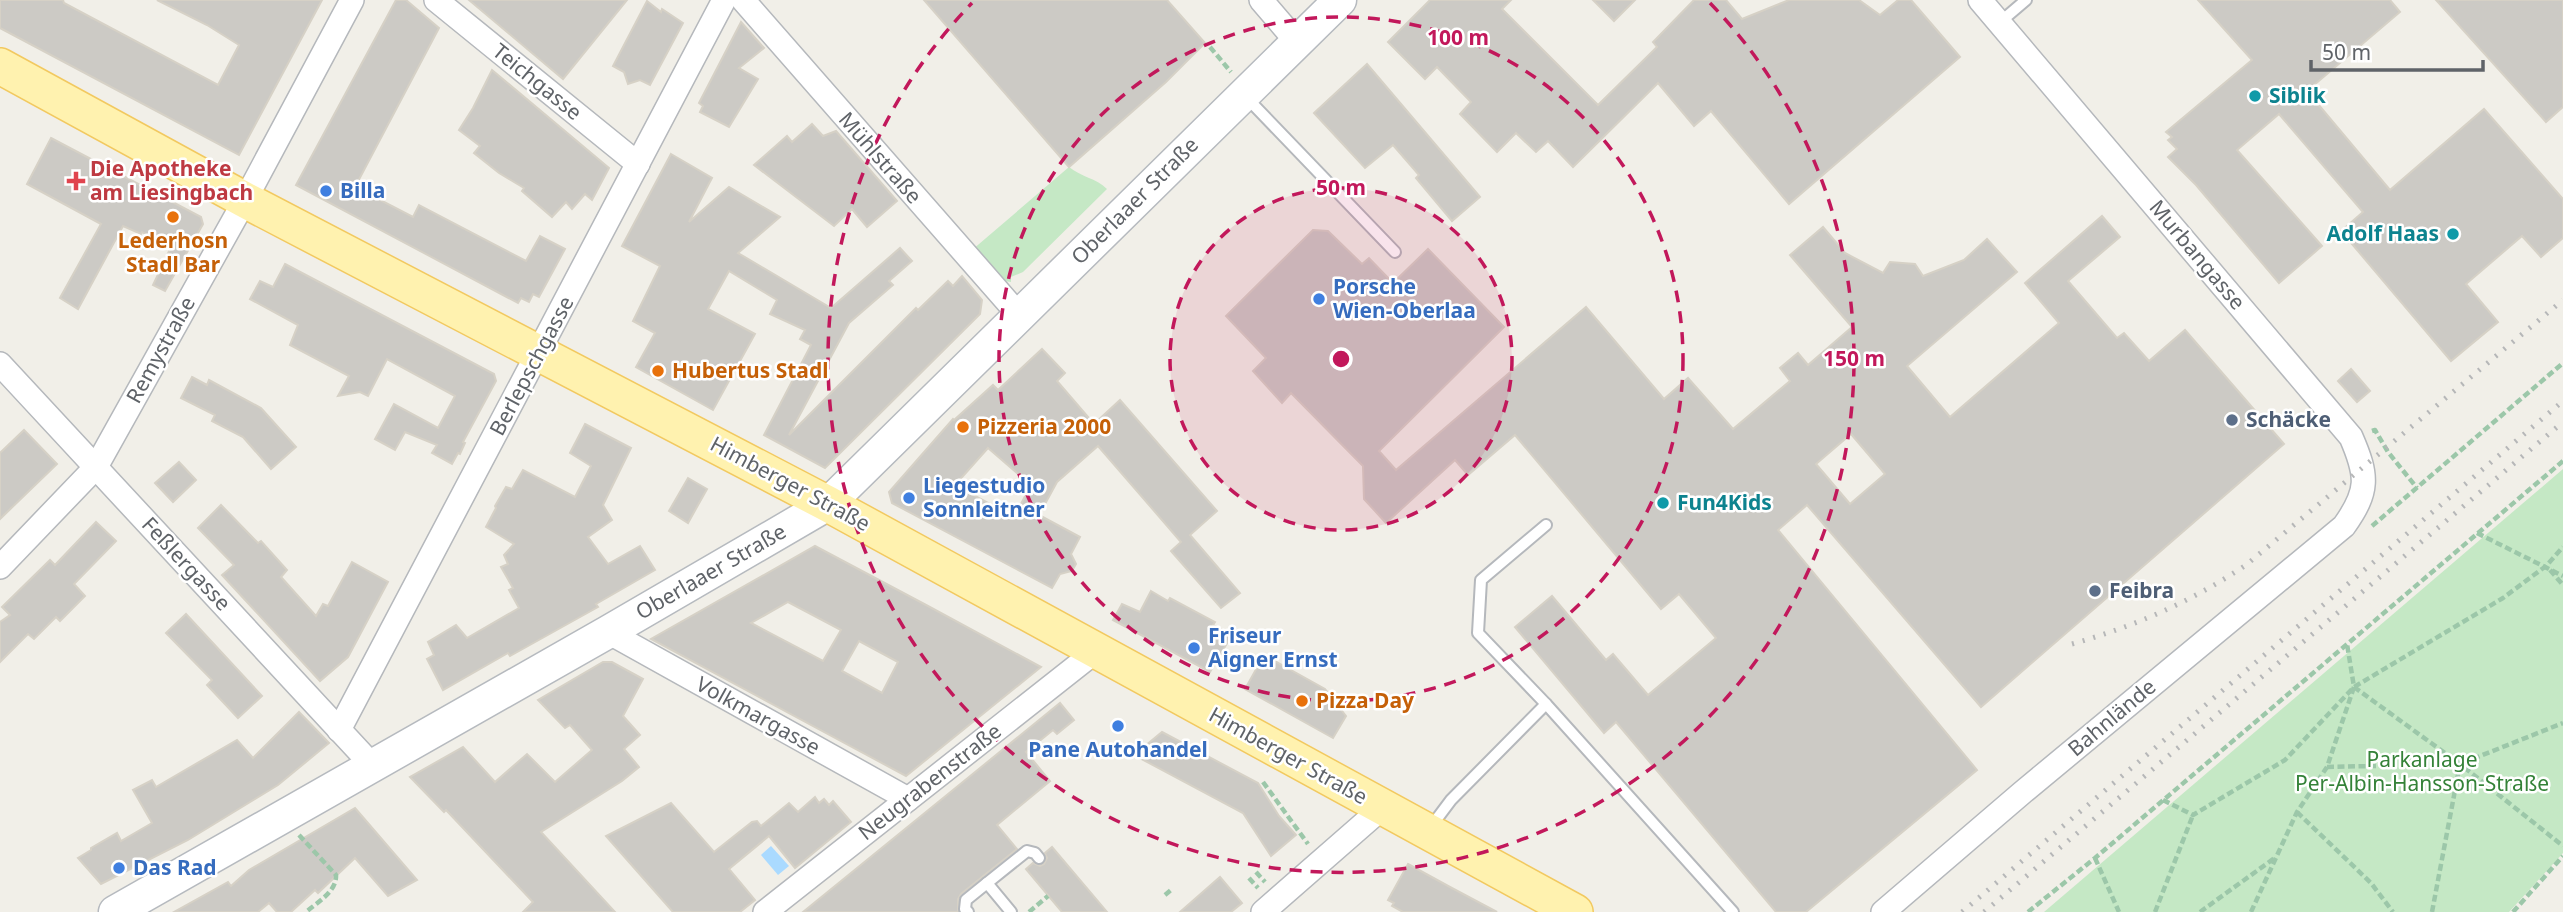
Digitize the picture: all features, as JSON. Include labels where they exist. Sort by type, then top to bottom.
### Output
[{"type":"main road","name":"Oberlaaer Straße","points":[[115,912],[828,504],[1019,315],[1237,83],[1297,42],[1340,0]]},
{"type":"main road","name":"Himberger Straße","points":[[0,66],[245,200],[828,504],[1575,912]]},
{"type":"street","name":"Remystraße","points":[[0,567],[96,467],[245,200],[352,0]]},
{"type":"street","name":"Teichgasse","points":[[436,0],[638,164]]},
{"type":"street","name":"Berlepschgasse","points":[[339,730],[724,0]]},
{"type":"street","name":"Mühlstraße","points":[[743,0],[1019,315]]},
{"type":"street","points":[[1261,0],[1297,42]]},
{"type":"street","name":"Murbangasse","points":[[1980,0],[2351,437],[2361,460],[2364,484],[2356,509],[2344,526]]},
{"type":"street","name":"Feßlergasse","points":[[0,364],[372,765]]},
{"type":"street","name":"Bahnlände","points":[[1883,912],[2023,792],[2344,526]]},
{"type":"street","name":"Volkmargasse","points":[[608,632],[908,799]]},
{"type":"street","name":"Neugrabenstraße","points":[[765,912],[1096,651]]},
{"type":"street","points":[[1262,902],[1382,808]]},
{"type":"lane","points":[[1999,23],[2026,0]]},
{"type":"lane","points":[[1237,83],[1395,252]]},
{"type":"lane","points":[[1546,524],[1481,580],[1478,633],[1733,912]]},
{"type":"lane","points":[[1426,832],[1451,800],[1546,705]]},
{"type":"lane","points":[[968,912],[965,909],[966,900],[1027,851],[1035,853],[1039,858]]},
{"type":"lane","points":[[987,883],[1011,912]]},
{"type":"path","points":[[1210,47],[1237,83]]},
{"type":"path","points":[[2351,437],[2375,430],[2388,452],[2417,488]]},
{"type":"path","points":[[2028,912],[2563,461]]},
{"type":"path","points":[[2477,533],[2563,576]]},
{"type":"path","points":[[2155,912],[2193,815],[2285,760],[2354,687],[2503,598],[2546,566],[2563,547]]},
{"type":"path","points":[[2546,566],[2563,585]]},
{"type":"path","points":[[2251,912],[2297,812],[2327,766],[2354,687],[2347,644]]},
{"type":"path","points":[[2354,687],[2460,764],[2563,846]]},
{"type":"path","points":[[2327,766],[2460,764],[2563,723]]},
{"type":"path","points":[[2432,912],[2460,764]]},
{"type":"path","points":[[1263,782],[1311,848]]},
{"type":"path","points":[[2163,800],[2193,815]]},
{"type":"path","points":[[2297,812],[2371,883],[2393,912]]},
{"type":"path","points":[[282,816],[335,875],[336,882],[331,890],[306,912]]},
{"type":"path","points":[[2513,912],[2563,856]]},
{"type":"path","points":[[2200,912],[2276,857]]},
{"type":"path","points":[[2095,858],[2119,912]]},
{"type":"path","points":[[1256,872],[1268,885]]},
{"type":"path","points":[[1249,878],[1262,902]]},
{"type":"path","points":[[1165,895],[1171,890]]},
{"type":"path","points":[[1029,912],[1048,896]]},
{"type":"green space","points":[[1069,167],[1107,189],[1023,272],[1011,277],[1011,282],[1004,281],[972,250]]},
{"type":"green space","name":"Parkanlage Per-Albin-Hansson-Straße","points":[[2563,469],[2563,853],[2509,912],[2044,912]]},
{"type":"water","points":[[771,846],[789,866],[778,875],[761,855]]},
{"type":"building","points":[[0,0],[63,0],[64,3],[218,85],[239,45],[207,25],[157,0],[322,0],[239,155],[0,28]]},
{"type":"building","points":[[396,0],[406,0],[439,28],[355,187],[413,217],[419,205],[526,261],[540,236],[565,249],[539,297],[533,294],[529,302],[521,298],[518,303],[296,185]]},
{"type":"building","points":[[469,0],[627,0],[563,79]]},
{"type":"building","points":[[924,0],[1167,0],[1205,43],[1166,82],[1069,167]]},
{"type":"building","points":[[1430,0],[1511,0],[1502,9],[1598,105],[1657,47],[1653,42],[1694,0],[1726,0],[1742,19],[1789,0],[1859,0],[1880,15],[1898,0],[1911,0],[1960,57],[1789,204],[1711,111],[1694,126],[1658,83],[1573,167],[1548,141],[1536,152],[1516,133],[1497,152],[1460,114],[1471,102],[1437,67],[1425,79],[1388,42]]},
{"type":"building","points":[[1593,0],[1635,0],[1614,21]]},
{"type":"building","points":[[2198,0],[2390,0],[2400,12],[2307,91],[2390,190],[2484,109],[2563,199],[2563,238],[2541,257],[2522,236],[2466,284],[2498,322],[2451,361],[2341,231],[2363,212],[2279,114],[2237,150],[2322,246],[2279,283],[2196,185],[2168,157],[2177,149],[2168,140],[2172,137],[2166,132],[2252,60]]},
{"type":"building","points":[[2436,0],[2563,0],[2563,107],[2546,122]]},
{"type":"building","points":[[647,1],[683,23],[650,85],[640,80],[628,84],[624,72],[613,66]]},
{"type":"building","points":[[741,22],[764,48],[739,68],[758,79],[729,127],[700,112],[703,106],[699,103]]},
{"type":"building","points":[[1367,64],[1480,197],[1452,221],[1416,178],[1419,175],[1393,145],[1365,168],[1314,113]]},
{"type":"building","points":[[492,70],[609,168],[592,200],[585,194],[572,209],[566,202],[552,217],[522,191],[524,188],[474,153],[480,146],[459,130]]},
{"type":"building","points":[[812,124],[823,136],[836,131],[897,201],[867,227],[852,209],[834,226],[754,165],[787,136],[792,142]]},
{"type":"building","points":[[51,138],[201,217],[203,224],[165,291],[153,285],[171,247],[142,232],[141,234],[123,226],[78,309],[60,298],[101,224],[27,184]]},
{"type":"building","points":[[671,154],[712,178],[689,222],[729,187],[780,217],[738,253],[831,308],[900,248],[912,261],[889,281],[893,285],[849,323],[789,435],[916,308],[918,310],[948,281],[953,286],[962,276],[982,300],[980,314],[825,468],[764,435],[811,345],[800,339],[805,330],[770,314],[777,300],[729,271],[708,309],[755,334],[713,410],[636,367],[655,333],[633,321],[660,266],[622,246]]},
{"type":"building","points":[[2102,216],[2120,237],[2068,281],[2117,338],[2124,333],[2149,361],[2185,330],[2284,444],[1981,707],[1807,505],[1778,530],[1977,770],[1806,912],[1776,912],[1616,722],[1604,733],[1515,627],[1552,596],[1606,660],[1613,654],[1648,695],[1716,638],[1679,594],[1661,609],[1515,435],[1468,475],[1455,460],[1386,523],[1364,499],[1363,466],[1291,393],[1282,403],[1253,371],[1266,358],[1226,316],[1313,230],[1328,231],[1362,264],[1369,258],[1393,283],[1428,249],[1504,327],[1379,451],[1396,470],[1586,307],[1664,399],[1688,378],[1733,429],[1790,381],[1780,368],[1798,353],[1808,365],[1852,327],[1790,255],[1823,227],[1845,253],[1883,273],[1890,262],[1915,264],[1923,276],[1964,260],[1987,239],[2017,272],[1907,366],[1950,417],[2059,323],[2025,283]],"holes":[[[1851,434],[1885,474],[1850,504],[1816,464]]]},
{"type":"building","points":[[285,264],[494,374],[496,381],[463,442],[465,443],[460,454],[458,453],[452,464],[432,453],[437,445],[405,432],[395,450],[375,439],[394,404],[438,428],[455,396],[387,359],[368,396],[360,392],[338,396],[349,376],[290,345],[298,325],[250,299],[260,281],[273,287]]},
{"type":"building","points":[[1042,349],[1065,373],[1057,381],[1094,424],[1120,400],[1217,511],[1190,535],[1240,593],[1221,608],[1171,551],[1181,542],[1098,446],[1057,482],[1039,515],[1080,537],[1071,554],[1076,564],[1072,571],[1060,574],[1052,588],[892,503],[889,492],[953,419],[993,385],[998,390]],"holes":[[[988,448],[1031,485],[1014,517],[955,485]]]},
{"type":"building","points":[[2351,369],[2370,391],[2357,402],[2338,381]]},
{"type":"building","points":[[192,377],[207,385],[209,380],[261,408],[296,447],[271,469],[243,437],[212,421],[215,415],[181,398]]},
{"type":"building","points":[[585,424],[631,448],[603,505],[612,520],[588,537],[608,564],[640,546],[655,570],[596,604],[598,607],[443,690],[427,659],[434,655],[428,642],[456,625],[467,638],[519,608],[509,590],[513,588],[501,567],[508,564],[504,555],[514,544],[486,527],[495,506],[506,487],[512,489],[523,470],[575,497],[591,466],[570,453]]},
{"type":"building","points":[[24,430],[57,464],[0,519],[0,453]]},
{"type":"building","points":[[179,462],[196,480],[173,502],[155,483]]},
{"type":"building","points":[[688,478],[707,489],[688,523],[669,511]]},
{"type":"building","points":[[221,505],[258,543],[261,541],[287,570],[281,577],[316,616],[323,604],[328,606],[352,562],[388,582],[348,657],[320,681],[222,575],[234,565],[198,528]]},
{"type":"building","points":[[96,522],[116,541],[74,584],[85,596],[60,621],[56,617],[34,639],[28,634],[0,662],[0,622],[10,615],[2,607],[50,560],[55,565]]},
{"type":"building","points":[[815,546],[1041,667],[906,776],[651,639]],"holes":[[[788,602],[841,630],[823,661],[751,623]],[[859,641],[898,662],[882,693],[842,671]]]},
{"type":"building","points":[[1151,591],[1215,622],[1213,625],[1232,635],[1210,672],[1113,620],[1122,604],[1140,612]]},
{"type":"building","points":[[186,614],[262,696],[238,718],[207,685],[212,680],[166,633]]},
{"type":"building","points":[[1264,655],[1325,689],[1346,716],[1333,738],[1245,689]]},
{"type":"building","points":[[603,662],[612,662],[643,679],[623,716],[640,735],[624,749],[639,767],[622,781],[541,832],[615,912],[523,912],[533,902],[446,810],[444,812],[410,777],[463,747],[495,782],[527,754],[555,782],[592,750],[570,725],[565,728],[538,700]]},
{"type":"building","points":[[1060,703],[1074,720],[1057,734],[1053,730],[1026,752],[1050,781],[997,825],[1017,849],[961,894],[958,899],[958,912],[803,912]]},
{"type":"building","points":[[299,712],[329,743],[278,785],[188,840],[101,884],[78,858],[117,833],[121,841],[152,823],[133,790],[152,780],[156,787],[237,740],[253,758]]},
{"type":"building","points":[[1162,732],[1258,783],[1279,816],[1296,835],[1271,856],[1243,813],[1134,755]]},
{"type":"building","points":[[815,797],[819,803],[824,799],[829,805],[833,801],[851,822],[795,868],[769,836],[729,869],[755,900],[740,912],[673,912],[606,836],[671,803],[714,852],[752,822],[757,821],[761,826],[789,803],[798,812]]},
{"type":"building","points":[[355,808],[417,880],[388,896],[355,858],[318,893],[315,890],[291,912],[277,912],[269,903],[258,912],[174,912],[228,882],[231,886],[249,870]]},
{"type":"building","points":[[1052,847],[1107,912],[1062,912],[1026,869],[1033,863],[1040,866],[1044,864],[1047,858],[1045,853]]},
{"type":"building","points":[[1408,864],[1497,912],[1403,912],[1392,906],[1394,903],[1388,900]]},
{"type":"building","points":[[1220,877],[1242,903],[1231,912],[1180,912]]},
{"type":"railway","points":[[2072,644],[2162,612],[2246,565],[2563,300]]},
{"type":"railway","points":[[1962,912],[2563,401]]},
{"type":"railway","points":[[1984,912],[2563,422]]},
{"type":"place","name":"Siblik","points":[[2255,96]]},
{"type":"place","name":"Die Apotheke am Liesingbach","points":[[76,181]]},
{"type":"place","name":"Billa","points":[[326,191]]},
{"type":"place","name":"Lederhosn Stadl Bar","points":[[173,217]]},
{"type":"place","name":"Adolf Haas","points":[[2453,234]]},
{"type":"place","name":"Porsche Wien-Oberlaa","points":[[1319,299]]},
{"type":"place","name":"Hubertus Stadl","points":[[658,371]]},
{"type":"place","name":"Schäcke","points":[[2232,420]]},
{"type":"place","name":"Pizzeria 2000","points":[[963,427]]},
{"type":"place","name":"Liegestudio Sonnleitner","points":[[909,498]]},
{"type":"place","name":"Fun4Kids","points":[[1663,503]]},
{"type":"place","name":"Feibra","points":[[2095,591]]},
{"type":"place","name":"Friseur Aigner Ernst","points":[[1194,648]]},
{"type":"place","name":"Pizza Day","points":[[1302,701]]},
{"type":"place","name":"Pane Autohandel","points":[[1118,726]]},
{"type":"place","name":"Das Rad","points":[[119,868]]}]
